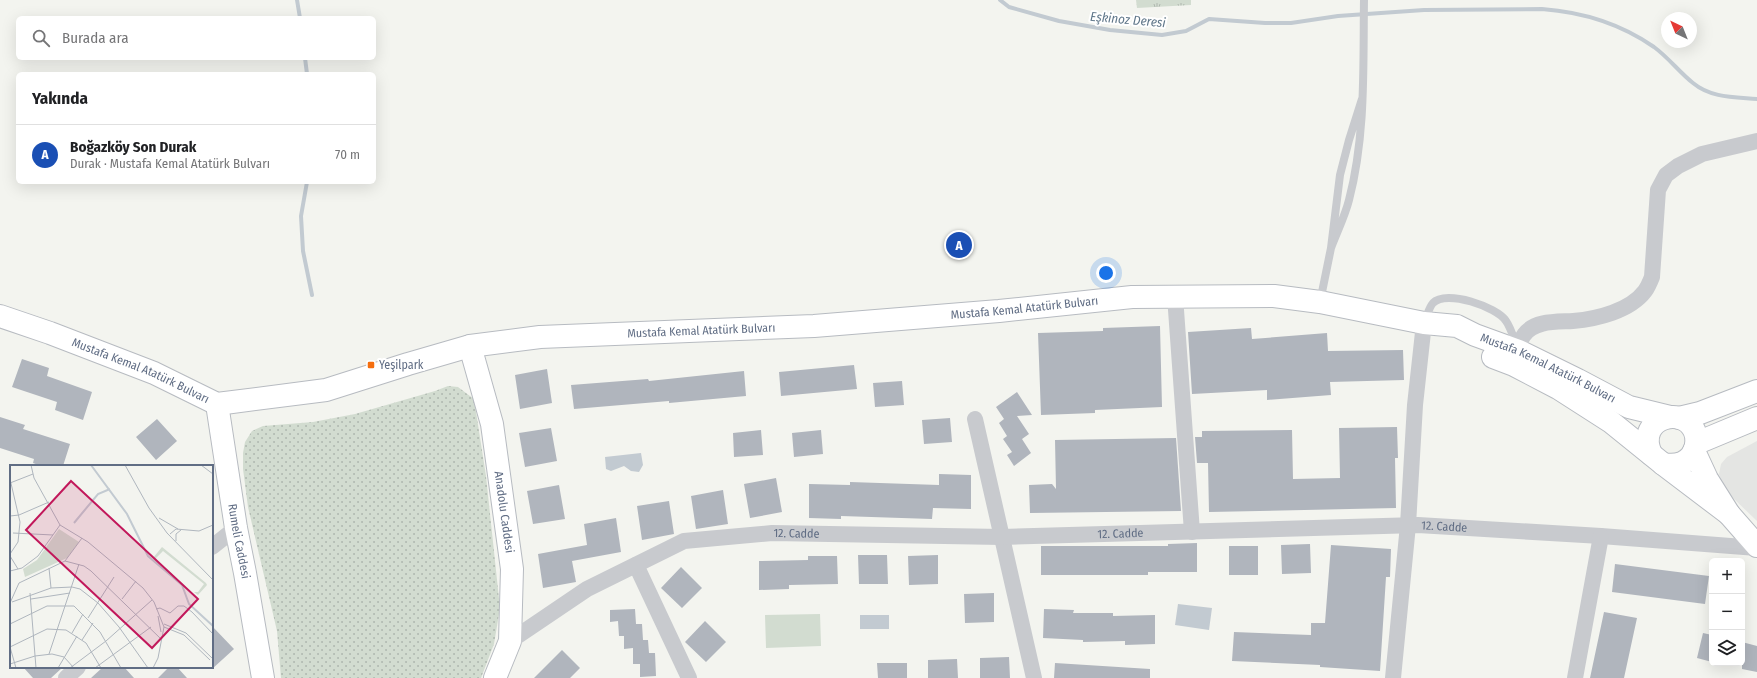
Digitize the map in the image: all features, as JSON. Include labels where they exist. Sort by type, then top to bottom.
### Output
[{"type":"street","points":[[1516,358],[1524,335],[1534,327],[1545,323],[1598,317],[1637,300],[1646,290],[1652,277],[1658,190],[1666,176],[1678,166],[1702,154],[1757,141]]},
{"type":"street","points":[[1175,296],[1192,532]]},
{"type":"street","name":"Mustafa Kemal Atatürk Bulvarı","points":[[0,316],[50,333],[154,373],[217,404],[326,390],[470,346],[540,338],[814,326],[999,311],[1132,297],[1274,296],[1320,302],[1424,323],[1450,340],[1516,358],[1629,407],[1675,417]]},
{"type":"street","points":[[1393,678],[1408,525],[1415,405],[1424,323]]},
{"type":"street","name":"Anadolu Caddesi","points":[[470,346],[492,424],[512,569],[510,640],[496,678]]},
{"type":"street","name":"Mustafa Kemal Atatürk Bulvarı","points":[[1516,358],[1558,388],[1611,422],[1729,514]]},
{"type":"street","points":[[1757,391],[1700,413],[1662,419],[1655,423],[1650,430],[1647,438],[1648,446],[1657,459],[1678,465],[1690,457],[1696,447],[1757,418]]},
{"type":"street","name":"Rumeli Caddesi","points":[[217,404],[236,528],[262,678]]},
{"type":"street","points":[[1675,417],[1687,422],[1692,427],[1696,434],[1696,447],[1707,479],[1729,514],[1757,547]]},
{"type":"street","points":[[975,419],[1034,678]]},
{"type":"street","name":"12. Cadde","points":[[510,640],[587,589],[684,541],[772,532],[1002,537],[1408,525],[1757,547]]},
{"type":"street","points":[[213,546],[236,528]]},
{"type":"street","points":[[1575,678],[1601,536]]},
{"type":"street","points":[[636,565],[689,678]]},
{"type":"street","points":[[66,678],[77,668]]},
{"type":"lane","points":[[1331,248],[1349,201],[1360,141],[1364,0]]},
{"type":"lane","points":[[1320,302],[1331,248],[1340,175],[1362,99]]},
{"type":"lane","points":[[1424,323],[1433,303],[1442,297],[1455,297],[1474,303],[1499,314],[1506,321],[1516,358]]},
{"type":"shaded area","points":[[1757,441],[1757,521],[1730,495],[1722,483],[1719,474],[1721,464],[1727,457]]},
{"type":"shaded area","points":[[641,453],[643,465],[639,472],[631,471],[624,466],[611,471],[606,469],[605,457]]},
{"type":"shaded area","points":[[1178,604],[1212,608],[1209,630],[1175,625]]},
{"type":"shaded area","points":[[860,615],[889,615],[889,629],[860,629]]},
{"type":"green space","points":[[1136,0],[1191,0],[1191,5],[1137,8]]},
{"type":"green space","points":[[448,386],[458,387],[474,399],[486,476],[500,608],[494,644],[481,678],[281,678],[277,631],[248,507],[243,469],[245,442],[252,431],[263,426],[313,422],[355,414]]},
{"type":"green space","points":[[820,614],[821,646],[766,648],[765,615]]},
{"type":"building","points":[[1160,326],[1162,407],[1095,410],[1095,413],[1041,415],[1038,333],[1103,331],[1103,328]]},
{"type":"building","points":[[1251,328],[1252,339],[1327,333],[1328,351],[1403,350],[1404,380],[1330,382],[1331,395],[1267,400],[1267,390],[1192,394],[1188,332]]},
{"type":"building","points":[[22,359],[49,368],[47,376],[92,392],[83,420],[55,410],[57,402],[12,387]]},
{"type":"building","points":[[854,365],[857,389],[781,396],[779,372]]},
{"type":"building","points":[[547,369],[552,403],[520,409],[515,375]]},
{"type":"building","points":[[744,371],[746,396],[574,409],[571,385],[648,379],[649,381]]},
{"type":"building","points":[[902,381],[904,405],[875,407],[873,383]]},
{"type":"building","points":[[1017,392],[1032,415],[1017,416],[1029,434],[1022,439],[1031,453],[1014,466],[1007,455],[1012,452],[1003,439],[1007,436],[999,423],[1004,419],[996,407]]},
{"type":"building","points":[[0,417],[25,425],[23,429],[70,444],[63,465],[38,465],[33,463],[34,459],[0,448]]},
{"type":"building","points":[[950,418],[952,442],[924,444],[922,420]]},
{"type":"building","points":[[157,419],[177,441],[156,460],[136,437]]},
{"type":"building","points":[[1397,427],[1398,458],[1395,458],[1396,508],[1209,512],[1208,463],[1197,463],[1195,437],[1202,437],[1202,431],[1292,430],[1293,479],[1340,478],[1339,428]]},
{"type":"building","points":[[551,428],[557,461],[525,467],[519,433]]},
{"type":"building","points":[[761,430],[763,455],[734,457],[733,433]]},
{"type":"building","points":[[821,430],[823,454],[794,457],[792,433]]},
{"type":"building","points":[[1176,438],[1181,511],[1030,513],[1029,485],[1052,484],[1056,489],[1055,440]]},
{"type":"building","points":[[939,474],[971,475],[971,509],[933,508],[932,519],[841,516],[841,519],[809,518],[809,484],[850,485],[850,482],[939,485]]},
{"type":"building","points":[[776,478],[782,512],[750,518],[744,484]]},
{"type":"building","points":[[559,485],[565,519],[533,524],[527,491]]},
{"type":"building","points":[[723,490],[728,524],[696,529],[691,496]]},
{"type":"building","points":[[669,501],[674,534],[642,540],[637,506]]},
{"type":"building","points":[[616,518],[621,552],[572,561],[576,582],[543,588],[538,554],[587,545],[584,524]]},
{"type":"building","points":[[1197,543],[1197,572],[1148,572],[1148,575],[1041,575],[1041,546],[1168,546],[1168,544]]},
{"type":"building","points":[[1310,544],[1311,573],[1282,574],[1281,545]]},
{"type":"building","points":[[1331,545],[1391,549],[1390,577],[1386,577],[1380,671],[1320,667],[1320,665],[1232,661],[1234,632],[1311,635],[1311,623],[1325,623]]},
{"type":"building","points":[[1229,546],[1258,546],[1258,575],[1229,575]]},
{"type":"building","points":[[858,555],[887,555],[888,584],[859,584]]},
{"type":"building","points":[[938,555],[938,584],[909,585],[908,556]]},
{"type":"building","points":[[808,556],[837,556],[838,584],[789,585],[789,589],[759,590],[759,561],[808,560]]},
{"type":"building","points":[[1615,564],[1709,576],[1705,604],[1612,592]]},
{"type":"building","points":[[681,567],[702,588],[682,608],[661,588]]},
{"type":"building","points":[[994,593],[994,622],[965,623],[964,594]]},
{"type":"building","points":[[635,609],[636,624],[642,624],[643,640],[648,640],[649,653],[655,653],[656,676],[640,677],[640,664],[633,664],[633,648],[624,649],[624,636],[619,636],[618,621],[610,622],[610,610]]},
{"type":"building","points":[[1044,609],[1074,610],[1073,613],[1113,613],[1113,616],[1155,615],[1155,644],[1125,645],[1125,641],[1083,642],[1083,640],[1043,638]]},
{"type":"building","points":[[1604,612],[1637,618],[1624,678],[1590,678]]},
{"type":"building","points":[[705,621],[726,642],[706,662],[685,642]]},
{"type":"building","points":[[213,627],[234,649],[212,669],[213,668]]},
{"type":"building","points":[[1703,633],[1709,634],[1709,661],[1697,658]]},
{"type":"building","points":[[1745,643],[1757,646],[1757,672],[1742,669],[1742,666],[1745,666]]},
{"type":"building","points":[[562,650],[580,668],[570,678],[534,678]]},
{"type":"building","points":[[1009,657],[1010,678],[980,678],[980,658]]},
{"type":"building","points":[[957,659],[958,678],[928,678],[928,660]]},
{"type":"building","points":[[877,663],[907,663],[907,678],[878,678]]},
{"type":"building","points":[[1055,663],[1150,669],[1150,678],[1054,678]]},
{"type":"building","points":[[24,668],[62,668],[51,678],[33,678]]},
{"type":"building","points":[[102,668],[125,668],[134,678],[91,678]]},
{"type":"building","points":[[168,668],[178,668],[187,678],[158,678]]},
{"type":"waterway","points":[[297,0],[300,16]]},
{"type":"waterway","name":"Eşkinoz Deresi","points":[[1000,0],[1009,7],[1059,21],[1110,30],[1162,35],[1186,31],[1209,19],[1265,23],[1291,23],[1338,16],[1424,10],[1542,9],[1572,13],[1601,20],[1628,32],[1654,47],[1693,83],[1707,92],[1723,96],[1757,99]]},
{"type":"waterway","points":[[305,60],[307,72]]},
{"type":"waterway","points":[[307,184],[301,216],[303,251],[312,295]]},
{"type":"place","name":"Boğazköy Son Durak","points":[[959,245]]},
{"type":"place","name":"Yeşilpark","points":[[371,365]]}]
